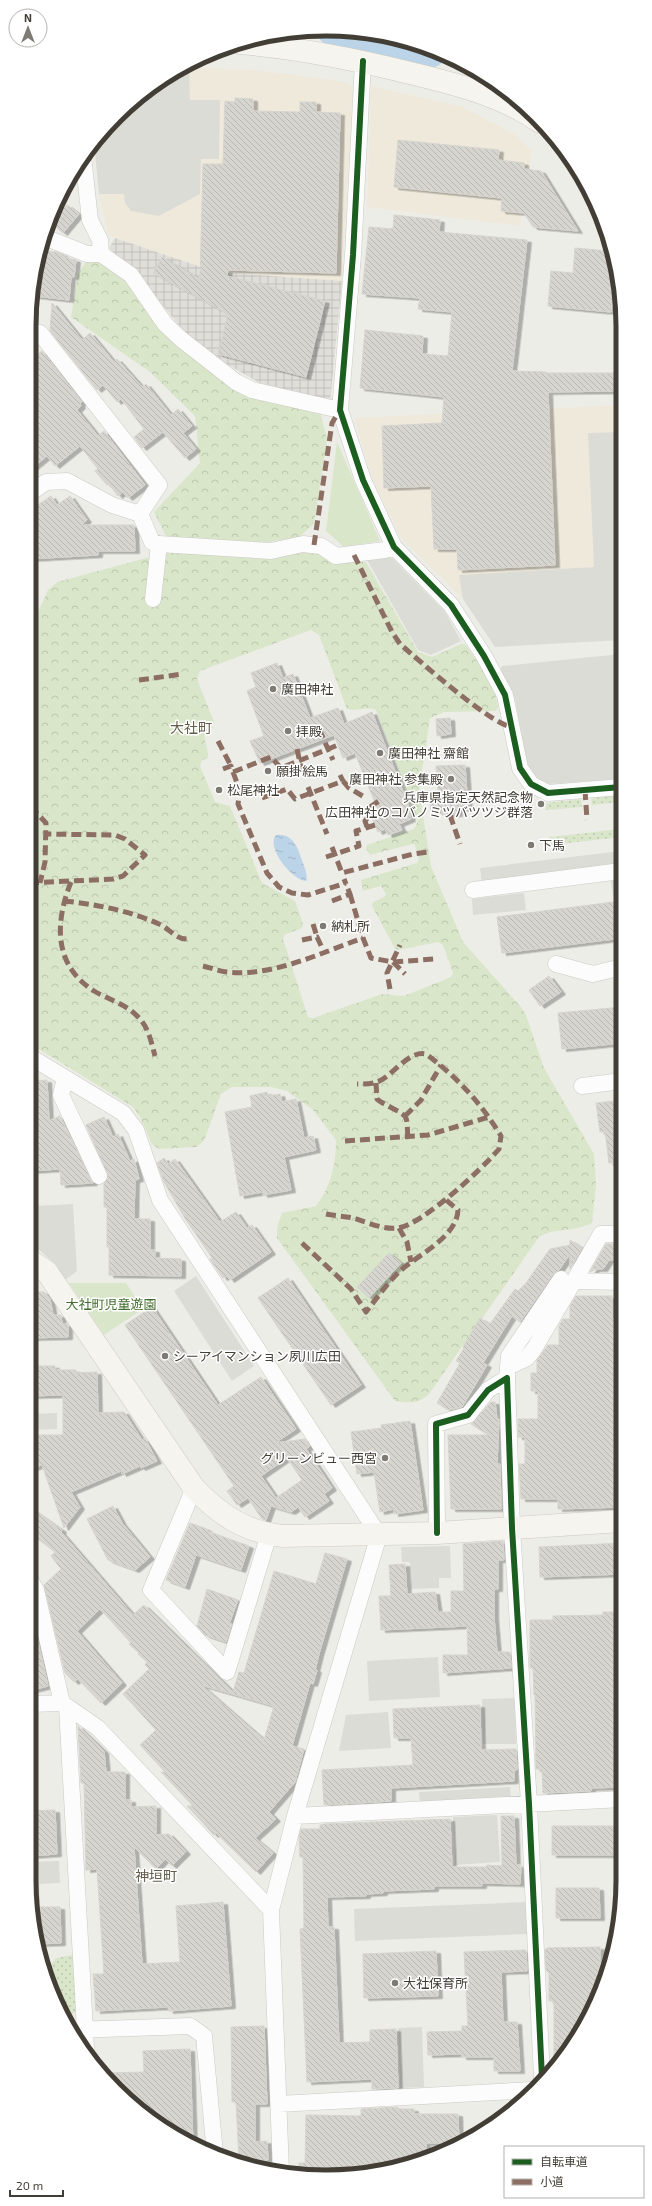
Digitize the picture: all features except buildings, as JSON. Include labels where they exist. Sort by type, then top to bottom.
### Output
[{"type":"street","points":[[256,45],[312,52],[363,61],[446,82],[498,93]]},
{"type":"street","points":[[363,61],[353,255],[340,410],[363,480],[394,547],[452,605],[484,656],[505,695],[520,768],[531,784],[548,793],[616,787]]},
{"type":"street","points":[[84,166],[90,220],[100,240],[101,254]]},
{"type":"street","points":[[50,238],[87,254],[101,254],[131,275],[165,324],[181,339],[236,382],[252,390],[340,410]]},
{"type":"street","points":[[36,333],[40,333],[159,485],[140,514]]},
{"type":"street","points":[[36,489],[46,482],[67,481],[112,505],[140,514],[152,542],[159,544],[272,551],[303,544],[321,546],[336,556],[385,550],[394,547]]},
{"type":"street","points":[[153,599],[159,544]]},
{"type":"street","points":[[473,890],[616,872]]},
{"type":"street","points":[[556,964],[593,974],[616,968]]},
{"type":"street","points":[[36,1060],[123,1113],[136,1130],[160,1200],[379,1535],[295,1816],[272,1910],[281,2166]]},
{"type":"street","points":[[65,1078],[61,1095],[99,1176]]},
{"type":"street","points":[[582,1086],[616,1082]]},
{"type":"street","points":[[437,1533],[436,1424],[468,1415],[488,1390],[508,1372],[527,1358],[534,1349],[567,1280],[601,1234],[616,1234]]},
{"type":"street","points":[[36,1265],[47,1272],[194,1488],[211,1505],[243,1527],[269,1534],[379,1535],[437,1533],[616,1521]]},
{"type":"street","points":[[567,1280],[616,1282]]},
{"type":"street","points":[[508,1372],[512,1528],[529,1804],[542,2073]]},
{"type":"street","points":[[194,1488],[151,1590],[227,1672],[269,1534]]},
{"type":"street","points":[[36,1590],[65,1705],[79,2030],[190,2026],[204,2036],[214,2148]]},
{"type":"street","points":[[36,1704],[65,1705],[98,1728],[272,1910]]},
{"type":"street","points":[[295,1816],[616,1799]]},
{"type":"street","points":[[279,2104],[525,2090]]},
{"type":"shaded area","points":[[195,67],[257,70],[340,81],[353,87],[342,281],[216,272],[108,235],[99,194],[95,151],[96,149],[121,121],[149,96]]},
{"type":"shaded area","points":[[189,71],[190,100],[220,100],[219,159],[201,159],[200,194],[159,216],[131,211],[125,203],[124,194],[99,194],[95,151],[121,121],[149,96]]},
{"type":"shaded area","points":[[371,86],[463,107],[517,136],[532,151],[520,226],[367,207]]},
{"type":"shaded area","points":[[115,238],[216,272],[342,281],[330,403],[258,382],[204,351],[178,324],[133,270],[109,248]]},
{"type":"shaded area","points":[[616,405],[616,640],[495,647],[463,599],[402,539],[373,481],[354,418]]},
{"type":"shaded area","points":[[616,432],[616,640],[495,647],[463,599],[459,575],[594,567],[588,433]]},
{"type":"shaded area","points":[[390,556],[445,612],[461,641],[431,655],[418,650],[366,558]]},
{"type":"shaded area","points":[[616,655],[616,779],[548,784],[536,778],[529,769],[526,760],[515,699],[500,670],[502,666]]},
{"type":"shaded area","points":[[616,852],[616,868],[482,884],[480,868]]},
{"type":"shaded area","points":[[616,880],[616,896],[613,896],[611,881]]},
{"type":"shaded area","points":[[524,893],[526,910],[473,915],[472,899]]},
{"type":"shaded area","points":[[73,1204],[77,1271],[65,1280],[57,1266],[36,1247],[36,1206]]},
{"type":"shaded area","points":[[196,1276],[254,1366],[232,1381],[174,1291]]},
{"type":"shaded area","points":[[57,1413],[57,1429],[36,1430],[36,1414]]},
{"type":"shaded area","points":[[450,1546],[451,1578],[439,1578],[439,1588],[411,1589],[410,1562],[402,1562],[401,1547]]},
{"type":"shaded area","points":[[438,1657],[440,1697],[369,1701],[367,1661]]},
{"type":"shaded area","points":[[515,1698],[516,1744],[483,1744],[482,1699]]},
{"type":"shaded area","points":[[388,1712],[391,1748],[339,1751],[346,1715]]},
{"type":"shaded area","points":[[510,1787],[511,1798],[420,1803],[419,1792]]},
{"type":"shaded area","points":[[497,1815],[500,1862],[455,1865],[453,1817]]},
{"type":"shaded area","points":[[59,1861],[60,1883],[39,1884],[40,1902],[37,1902],[36,1862]]},
{"type":"shaded area","points":[[526,1902],[527,1934],[355,1941],[354,1909]]},
{"type":"shaded area","points":[[605,1947],[608,1947],[605,1957]]},
{"type":"shaded area","points":[[422,2027],[424,2087],[400,2088],[398,2028]]},
{"type":"green space","points":[[98,258],[128,278],[250,394],[320,412],[327,439],[314,524],[299,537],[261,543],[167,538],[154,512],[200,463],[195,416],[150,372],[71,317],[78,274],[88,259]]},
{"type":"green space","points":[[337,442],[380,541],[344,547],[326,531]]},
{"type":"green space","points":[[173,549],[300,549],[321,551],[334,562],[366,562],[418,652],[432,657],[461,644],[465,644],[486,674],[494,690],[498,707],[496,711],[444,712],[430,718],[419,790],[431,866],[463,942],[521,1007],[526,1015],[544,1068],[594,1154],[596,1185],[592,1223],[578,1228],[552,1232],[539,1237],[429,1394],[421,1400],[409,1402],[395,1401],[277,1238],[277,1227],[282,1213],[316,1206],[329,1183],[332,1174],[336,1140],[313,1110],[287,1091],[271,1087],[232,1087],[221,1094],[204,1141],[196,1147],[159,1149],[152,1144],[140,1117],[133,1107],[36,1047],[36,617],[48,590],[57,582],[165,553]],"holes":[[[311,630],[319,635],[347,709],[376,710],[418,821],[414,829],[367,845],[366,848],[370,855],[412,844],[415,845],[419,860],[417,863],[361,880],[363,891],[381,886],[386,894],[384,897],[373,902],[372,906],[395,948],[398,950],[438,942],[443,945],[453,973],[451,977],[404,996],[382,994],[313,1018],[308,1017],[283,939],[284,935],[302,928],[303,924],[295,901],[262,883],[230,806],[215,802],[200,766],[202,760],[208,758],[205,733],[212,729],[214,722],[197,679],[200,671]]]},
{"type":"green space","points":[[616,795],[616,803],[592,805],[591,797]]},
{"type":"green space","points":[[581,799],[582,807],[546,810],[545,803]]},
{"type":"green space","points":[[616,830],[616,838],[551,845],[550,837]]},
{"type":"green space","name":"大社町児童遊園","points":[[69,1283],[126,1283],[143,1309],[104,1335]]},
{"type":"green space","points":[[73,1955],[76,2011],[70,2016],[58,1991],[49,1967],[56,1958]]},
{"type":"water","points":[[276,835],[282,835],[291,839],[297,847],[307,876],[306,881],[294,876],[277,855],[274,847]]},
{"type":"marked path","points":[[314,545],[332,423],[340,410]]},
{"type":"marked path","points":[[354,555],[392,632],[400,644],[471,703],[500,723],[511,727]]},
{"type":"marked path","points":[[139,680],[183,674]]},
{"type":"marked path","points":[[319,729],[333,760]]},
{"type":"marked path","points":[[218,741],[231,766]]},
{"type":"marked path","points":[[223,769],[231,766],[233,772],[271,757],[281,768],[338,745]]},
{"type":"marked path","points":[[297,749],[302,772]]},
{"type":"marked path","points":[[233,772],[240,791],[238,804],[267,873],[279,887],[292,893],[308,895],[346,883]]},
{"type":"marked path","points":[[262,798],[287,789],[295,799],[343,781],[340,775]]},
{"type":"marked path","points":[[343,781],[349,788],[366,798]]},
{"type":"marked path","points":[[308,787],[327,834]]},
{"type":"marked path","points":[[585,790],[587,820]]},
{"type":"marked path","points":[[240,791],[255,795]]},
{"type":"marked path","points":[[370,807],[379,801]]},
{"type":"marked path","points":[[367,827],[365,821],[372,812],[368,802]]},
{"type":"marked path","points":[[36,812],[46,823],[45,862],[40,883]]},
{"type":"marked path","points":[[450,815],[460,844]]},
{"type":"marked path","points":[[326,857],[359,846],[356,831],[375,825]]},
{"type":"marked path","points":[[36,883],[113,879],[123,876],[145,855],[125,839],[115,835],[45,834]]},
{"type":"marked path","points":[[332,847],[342,873],[413,854],[429,852]]},
{"type":"marked path","points":[[332,901],[350,894],[344,879]]},
{"type":"marked path","points":[[71,882],[62,912],[60,927],[64,956],[71,969],[94,991],[126,1007],[140,1019],[148,1034],[155,1056]]},
{"type":"marked path","points":[[350,894],[363,938],[371,958],[393,962],[434,959]]},
{"type":"marked path","points":[[64,901],[100,906],[136,915],[163,926],[180,938],[188,939]]},
{"type":"marked path","points":[[313,924],[317,937]]},
{"type":"marked path","points":[[302,940],[317,937],[324,952]]},
{"type":"marked path","points":[[203,966],[227,972],[244,973],[262,971],[313,957],[363,938]]},
{"type":"marked path","points":[[390,989],[387,973],[400,945]]},
{"type":"marked path","points":[[393,962],[405,974]]},
{"type":"marked path","points":[[326,1214],[353,1218],[387,1228],[398,1228],[409,1225],[452,1194],[480,1169],[499,1149],[501,1136],[485,1112],[458,1081],[426,1054],[413,1056],[377,1082],[370,1084],[357,1084]]},
{"type":"marked path","points":[[405,1116],[421,1100],[441,1065]]},
{"type":"marked path","points":[[376,1083],[377,1099],[401,1113],[406,1118],[408,1137]]},
{"type":"marked path","points":[[345,1141],[428,1135],[489,1117]]},
{"type":"marked path","points":[[302,1243],[351,1289],[366,1312],[398,1273],[434,1246],[451,1229],[456,1220],[458,1210],[445,1199]]},
{"type":"marked path","points":[[399,1228],[407,1242],[411,1262]]},
{"type":"cycle path","points":[[363,61],[353,255],[340,410],[363,480],[394,547],[451,605],[484,656],[505,695],[520,768],[531,784],[548,793],[616,787]]},
{"type":"cycle path","points":[[437,1533],[436,1424],[468,1415],[488,1390],[507,1378],[512,1528],[529,1804],[542,2073]]},
{"type":"place","name":"廣田神社","points":[[273,689]]},
{"type":"place","name":"拝殿","points":[[288,731]]},
{"type":"place","name":"廣田神社 齋館","points":[[380,753]]},
{"type":"place","name":"願掛絵馬","points":[[268,771]]},
{"type":"place","name":"廣田神社 参集殿","points":[[451,779]]},
{"type":"place","name":"松尾神社","points":[[219,790]]},
{"type":"place","name":"兵庫県指定天然記念物 広田神社のコバノミツバツツジ群落","points":[[541,804]]},
{"type":"place","name":"下馬","points":[[531,845]]},
{"type":"place","name":"納札所","points":[[323,926]]},
{"type":"place","name":"シーアイマンション夙川広田","points":[[165,1356]]},
{"type":"place","name":"グリーンビュー西宮","points":[[385,1458]]},
{"type":"place","name":"大社保育所","points":[[395,1983]]},
{"type":"district","name":"大社町","points":[[191,727]]},
{"type":"district","name":"神垣町","points":[[156,1875]]}]
